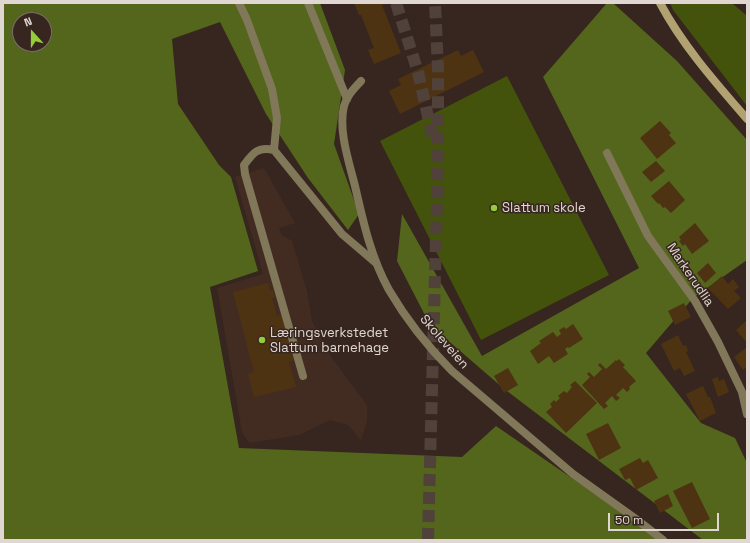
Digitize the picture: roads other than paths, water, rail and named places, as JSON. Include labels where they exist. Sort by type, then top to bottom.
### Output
[{"type":"main road","points":[[660,3],[691,52],[747,119]]},
{"type":"street","points":[[239,3],[247,20],[272,89],[277,118],[274,150]]},
{"type":"street","points":[[308,3],[347,99]]},
{"type":"street","name":"Skoleveien","points":[[361,81],[350,93],[344,104],[342,120],[349,163],[364,225],[376,263],[388,288],[403,313],[436,355],[452,371],[573,474],[663,540]]},
{"type":"street","points":[[303,376],[245,174],[244,165],[253,152],[267,148],[274,150],[342,234],[376,263]]},
{"type":"street","name":"Markerudlia","points":[[607,153],[648,236],[695,301],[718,342],[742,392],[747,414]]},
{"type":"tunnel","points":[[396,3],[418,72],[433,139]]},
{"type":"tunnel","points":[[428,540],[438,161],[438,69],[435,3]]},
{"type":"place","name":"Slattum skole","points":[[494,208]]},
{"type":"place","name":"Læringsverkstedet Slattum barnehage","points":[[262,340]]}]
